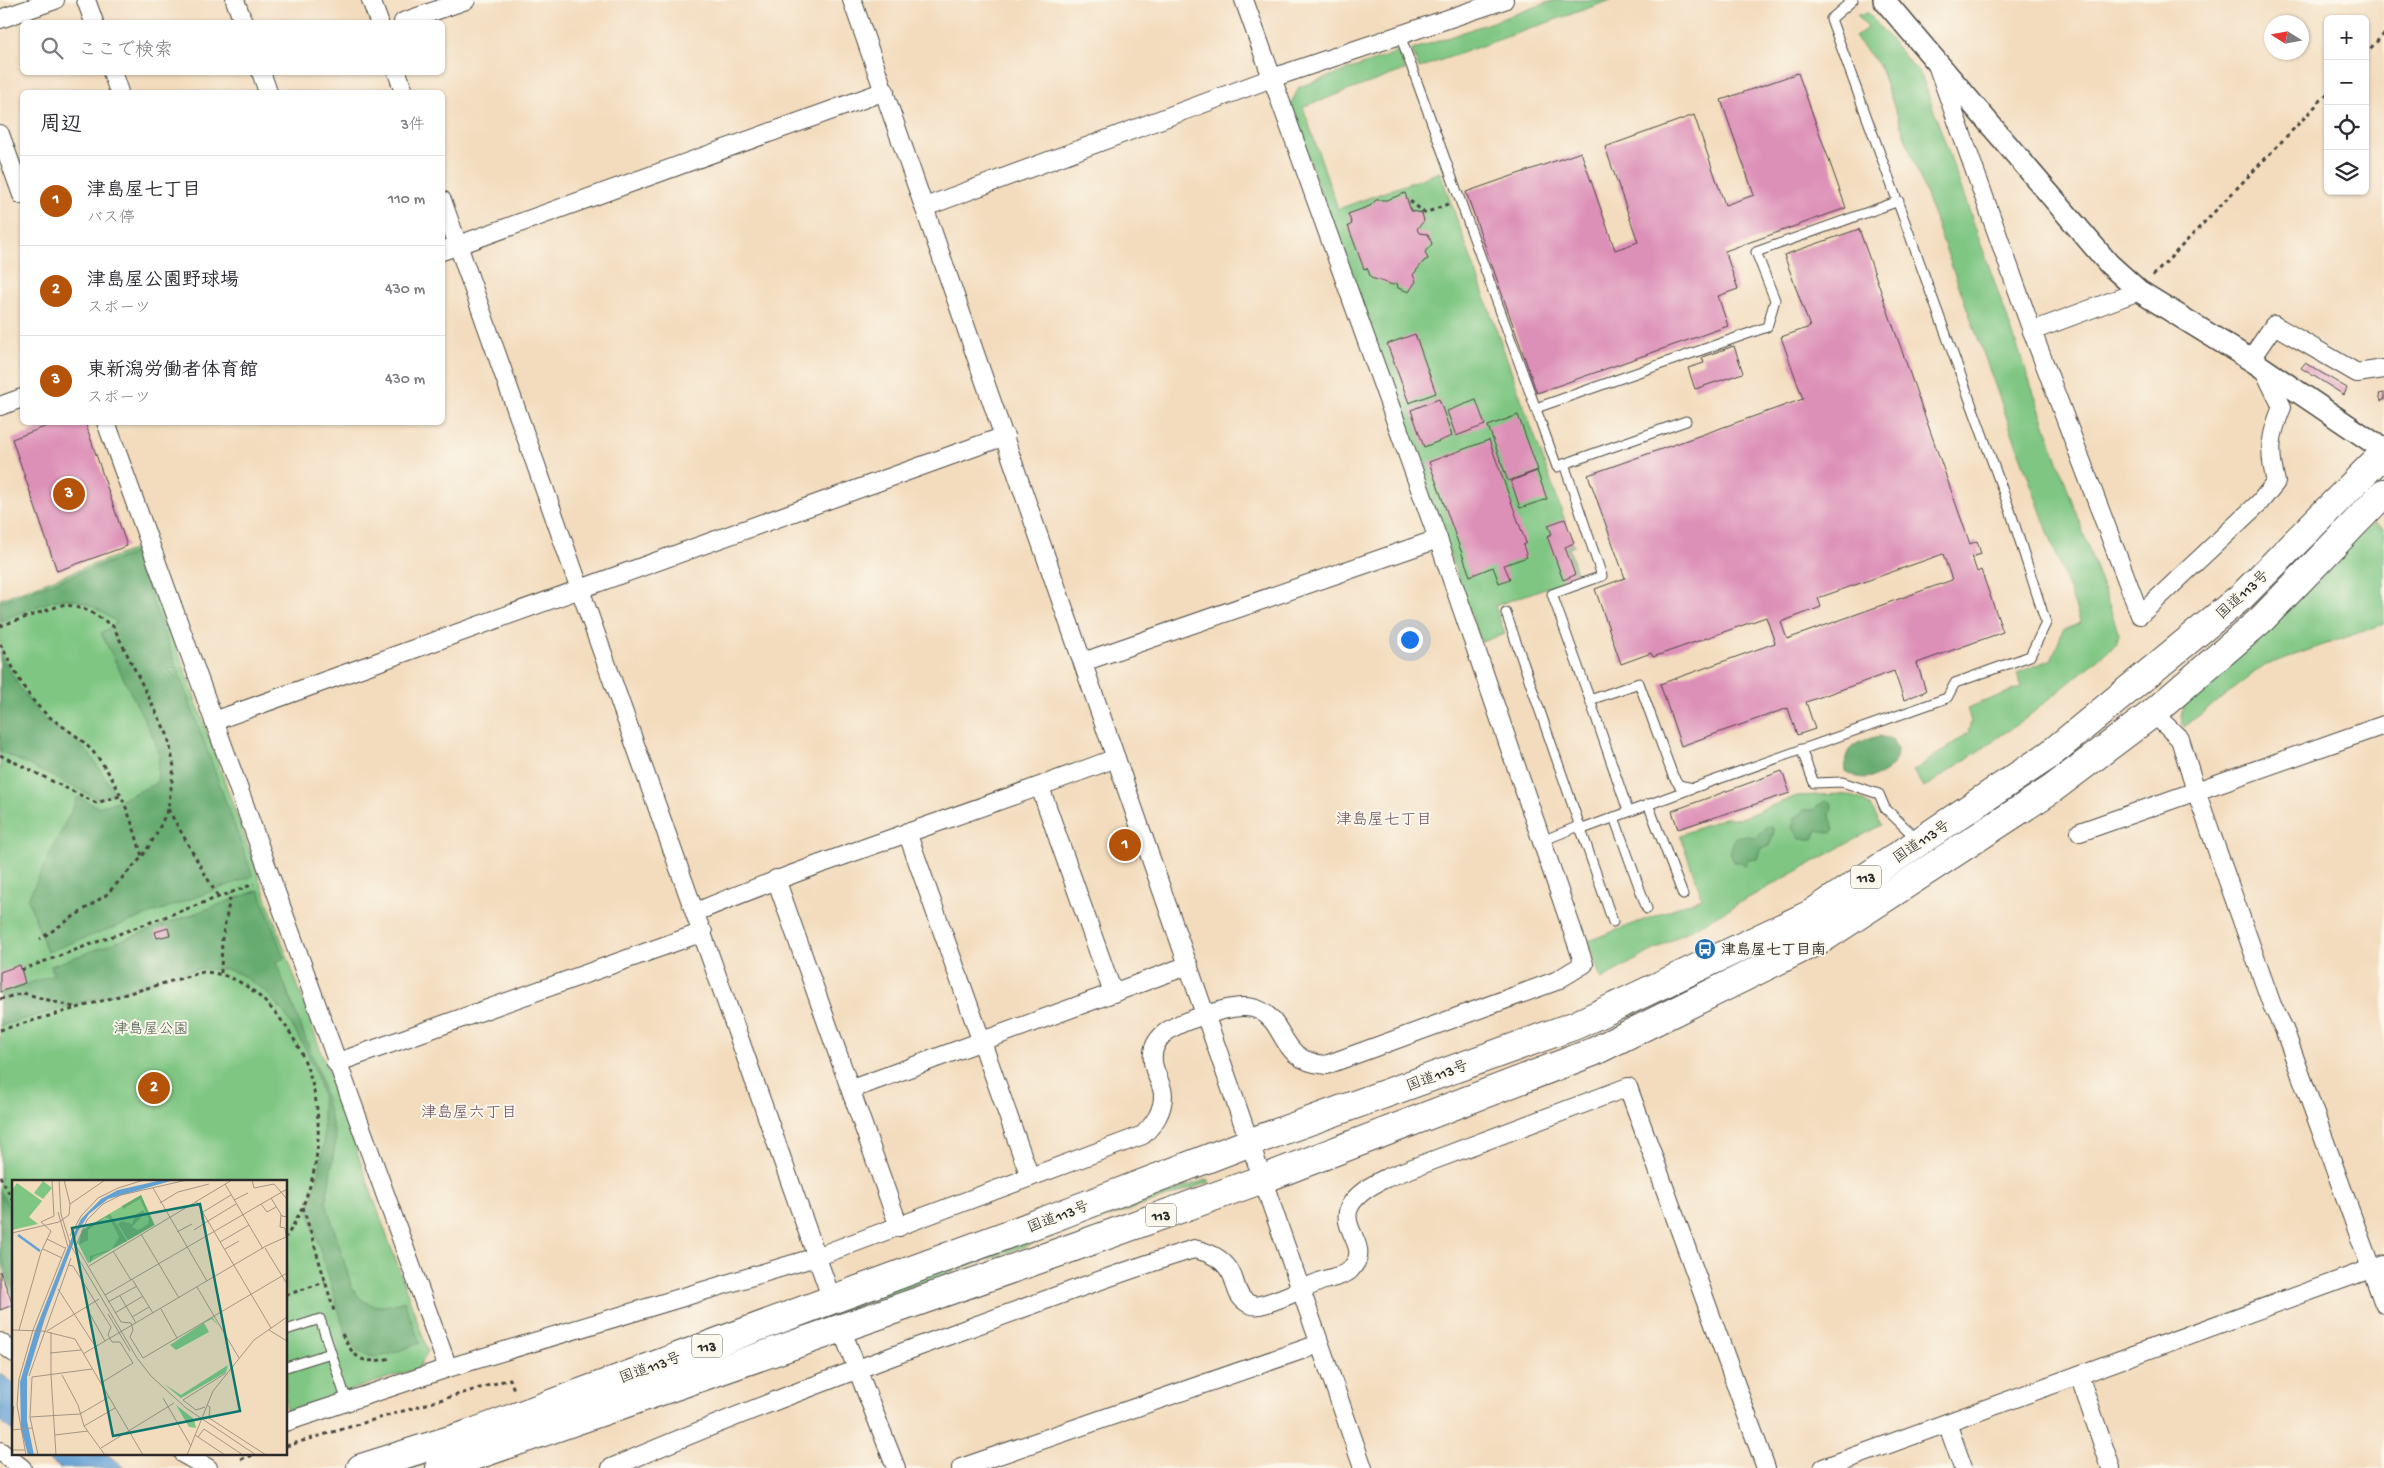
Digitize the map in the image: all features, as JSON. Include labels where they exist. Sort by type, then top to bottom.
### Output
[{"type":"highway","name":"国道113号","points":[[361,1468],[475,1432],[1052,1218],[1250,1142],[1576,1025],[1811,914],[2049,755],[2242,596],[2384,451]]},
{"type":"highway","name":"国道113号","points":[[440,1468],[1060,1252],[1263,1179],[1594,1052],[1825,937],[2052,789],[2153,713],[2262,619],[2384,493]]},
{"type":"street","points":[[0,19],[55,0]]},
{"type":"street","points":[[86,0],[93,20]]},
{"type":"street","points":[[235,0],[242,20]]},
{"type":"street","points":[[371,0],[378,20]]},
{"type":"street","points":[[409,20],[466,0]]},
{"type":"street","points":[[852,0],[1302,1289],[1362,1468]]},
{"type":"street","points":[[288,1421],[448,1368],[816,1257],[1143,1134],[1160,1113],[1163,1094],[1153,1065],[1153,1051],[1158,1039],[1166,1030],[1176,1024],[1235,1007],[1258,1009],[1271,1019],[1281,1037],[1294,1054],[1310,1064],[1326,1065],[1556,981],[1584,964],[1438,539],[1244,0]]},
{"type":"street","points":[[925,207],[1272,78],[1504,0]]},
{"type":"street","points":[[1884,0],[2109,264],[2139,291],[2256,364],[2384,451]]},
{"type":"street","points":[[1934,58],[2032,331],[2140,615],[2260,502],[2276,482],[2270,446],[2274,427],[2282,407],[2256,364]]},
{"type":"street","points":[[113,75],[117,90]]},
{"type":"street","points":[[262,75],[267,90]]},
{"type":"street","points":[[398,75],[403,90]]},
{"type":"street","points":[[451,249],[885,91]]},
{"type":"street","points":[[0,134],[20,189]]},
{"type":"street","points":[[445,216],[451,249],[581,590],[832,1300]]},
{"type":"street","points":[[2032,331],[2139,291]]},
{"type":"street","points":[[2256,364],[2274,324],[2357,373],[2384,368]]},
{"type":"street","points":[[0,406],[20,399]]},
{"type":"street","points":[[107,425],[271,878],[336,1064],[448,1368]]},
{"type":"street","points":[[214,721],[1005,436]]},
{"type":"street","points":[[1083,662],[1438,539]]},
{"type":"street","points":[[2153,713],[2180,739],[2196,791],[2272,1005],[2284,1029],[2378,1266],[2384,1304]]},
{"type":"street","points":[[2080,832],[2384,725]]},
{"type":"street","points":[[696,912],[776,879],[1040,787],[1116,758]]},
{"type":"street","points":[[1040,787],[1113,993]]},
{"type":"street","points":[[907,832],[1030,1177]]},
{"type":"street","points":[[776,879],[852,1089],[899,1227]]},
{"type":"street","points":[[336,1064],[703,932]]},
{"type":"street","points":[[852,1089],[1189,965]]},
{"type":"street","points":[[610,1468],[707,1426],[856,1369],[1098,1281],[1194,1249],[1205,1252],[1224,1263],[1231,1272],[1240,1299],[1249,1304],[1259,1305],[1348,1272],[1356,1263],[1358,1252],[1347,1214],[1351,1201],[1365,1188],[1386,1178],[1628,1087],[1766,1468]]},
{"type":"street","points":[[1824,1468],[2378,1266]]},
{"type":"street","points":[[841,1328],[896,1468]]},
{"type":"street","points":[[0,1342],[12,1351]]},
{"type":"street","points":[[961,1468],[1319,1344]]},
{"type":"street","points":[[2079,1375],[2112,1468]]},
{"type":"street","points":[[1947,1423],[1963,1468]]},
{"type":"street","points":[[0,1451],[22,1468]]},
{"type":"street","points":[[189,1456],[209,1463]]},
{"type":"lane","points":[[1542,841],[1946,698],[1955,683],[2030,656],[2046,623],[2010,513],[1832,19],[1853,0]]},
{"type":"lane","points":[[1400,35],[1557,467],[1686,420]]},
{"type":"lane","points":[[1536,408],[1767,327],[1775,300],[1756,252],[1899,201]]},
{"type":"lane","points":[[1564,464],[1602,576],[1552,594],[1628,811]]},
{"type":"lane","points":[[1506,613],[1613,922]]},
{"type":"lane","points":[[1590,700],[1638,682],[1673,776],[1679,785],[1693,788]]},
{"type":"lane","points":[[1801,749],[1814,783],[1842,782],[1879,794],[1885,808],[1920,842]]},
{"type":"lane","points":[[1648,804],[1682,895]]},
{"type":"lane","points":[[1614,817],[1647,910]]},
{"type":"lane","points":[[288,1329],[320,1319],[347,1402]]},
{"type":"lane","points":[[288,1366],[331,1353]]},
{"type":"path","points":[[2369,50],[2384,34]]},
{"type":"path","points":[[2139,291],[2324,97]]},
{"type":"path","points":[[1410,201],[1425,213],[1460,200]]},
{"type":"path","points":[[0,626],[65,604],[89,611],[113,626],[168,736],[174,767],[168,809],[142,857],[106,895],[40,939]]},
{"type":"path","points":[[0,644],[37,706],[62,728],[80,739],[113,782],[133,823],[142,857]]},
{"type":"path","points":[[0,755],[96,803],[120,796]]},
{"type":"path","points":[[168,809],[218,897]]},
{"type":"path","points":[[21,970],[271,878]]},
{"type":"path","points":[[221,973],[222,939],[232,893]]},
{"type":"path","points":[[0,1030],[203,972],[221,973],[247,986],[277,1014],[296,1044],[310,1074],[316,1094],[319,1137],[316,1158],[303,1206],[288,1233]]},
{"type":"path","points":[[0,999],[23,993],[77,1008]]},
{"type":"path","points":[[0,1176],[12,1199]]},
{"type":"path","points":[[303,1206],[337,1319]]},
{"type":"path","points":[[288,1294],[325,1282]]},
{"type":"path","points":[[340,1327],[354,1355],[364,1361],[377,1362],[392,1358]]},
{"type":"path","points":[[288,1445],[510,1379],[514,1390]]},
{"type":"path","points":[[241,1459],[251,1456]]},
{"type":"green space","points":[[1555,0],[1611,0],[1419,68],[1412,50]]},
{"type":"green space","points":[[1868,13],[1922,77],[2119,634],[2117,643],[2025,719],[1924,788],[1913,771],[1968,733],[1971,722],[1967,708],[2022,687],[2017,673],[2052,659],[2063,630],[2081,623],[1879,65],[1855,37],[1867,28],[1857,14]]},
{"type":"green space","points":[[1399,52],[1405,70],[1303,107],[1338,209],[1440,172],[1574,546],[1569,548],[1578,576],[1495,606],[1505,634],[1481,642],[1290,106],[1299,87]]},
{"type":"green space","points":[[2373,523],[2384,530],[2384,624],[2263,666],[2184,727],[2181,717],[2184,700]]},
{"type":"green space","name":"津島屋公園","points":[[141,547],[428,1351],[419,1368],[288,1410],[288,1180],[12,1180],[12,1292],[0,1259],[0,599]]},
{"type":"green space","points":[[135,553],[253,876],[47,952],[28,899],[78,797],[98,807],[118,801],[157,783],[159,756],[155,741],[101,633],[117,623],[92,606],[71,599],[57,600],[0,621],[0,602]]},
{"type":"green space","points":[[0,654],[20,688],[42,718],[74,739],[90,755],[115,793],[98,799],[0,751]]},
{"type":"green space","points":[[1879,736],[1892,739],[1897,749],[1896,759],[1892,766],[1878,776],[1869,778],[1860,778],[1846,771],[1846,756],[1853,746],[1864,740]]},
{"type":"green space","points":[[1841,794],[1866,803],[1874,812],[1881,825],[1601,979],[1588,941],[1702,898],[1680,835],[1727,817],[1738,819],[1797,796]]},
{"type":"green space","points":[[1826,801],[1830,802],[1832,806],[1830,816],[1834,830],[1832,833],[1817,830],[1813,839],[1800,839],[1792,828],[1795,818],[1804,810],[1815,810],[1817,806]]},
{"type":"green space","points":[[1766,826],[1772,827],[1774,832],[1769,846],[1760,849],[1757,859],[1748,860],[1745,866],[1741,862],[1734,862],[1730,851],[1736,837],[1745,835],[1755,838],[1760,832],[1764,831]]},
{"type":"green space","points":[[259,890],[284,958],[276,962],[319,1073],[336,1139],[326,1202],[352,1288],[363,1300],[375,1305],[382,1306],[404,1301],[420,1343],[388,1355],[379,1357],[362,1353],[346,1335],[308,1209],[318,1179],[324,1143],[322,1096],[316,1073],[305,1048],[285,1014],[266,992],[240,974],[226,969],[199,969],[0,1026],[0,994],[53,975],[51,966]]},
{"type":"green space","points":[[1208,1179],[1210,1182],[962,1268],[414,1468],[392,1468],[1046,1228],[1121,1209]]},
{"type":"green space","points":[[0,1190],[12,1213],[12,1285],[0,1252]]},
{"type":"water","points":[[0,1373],[12,1382],[12,1430],[0,1421]]},
{"type":"water","points":[[45,1456],[109,1456],[124,1468],[60,1468]]},
{"type":"building","points":[[1798,73],[1846,208],[1725,251],[1738,289],[1718,296],[1728,326],[1537,393],[1466,192],[1581,152],[1615,250],[1638,242],[1605,147],[1694,115],[1725,205],[1754,195],[1721,100]]},
{"type":"building","points":[[1405,193],[1411,211],[1422,213],[1424,221],[1417,229],[1419,233],[1428,234],[1432,244],[1425,252],[1428,259],[1424,261],[1413,275],[1416,281],[1409,292],[1398,288],[1397,283],[1393,285],[1371,278],[1367,268],[1364,269],[1348,226],[1352,224],[1348,214],[1370,206],[1376,200],[1387,200]]},
{"type":"building","points":[[1859,229],[1970,544],[1977,541],[1981,554],[1972,557],[1977,572],[1981,570],[2003,632],[1917,663],[1926,691],[1904,700],[1894,671],[1806,702],[1815,729],[1797,735],[1788,708],[1681,746],[1660,684],[1775,643],[1766,617],[1653,657],[1651,653],[1621,664],[1595,589],[1625,578],[1588,475],[1803,399],[1781,337],[1810,327],[1784,255]],"holes":[[[1943,554],[1952,580],[1787,639],[1781,622],[1821,607],[1818,598]]]},
{"type":"building","points":[[1415,334],[1436,393],[1409,403],[1387,344]]},
{"type":"building","points":[[1734,346],[1743,373],[1695,389],[1688,368],[1704,363],[1702,357]]},
{"type":"building","points":[[2305,363],[2347,388],[2344,395],[2301,368]]},
{"type":"building","points":[[2384,393],[2384,400],[2381,401],[2379,394]]},
{"type":"building","points":[[1439,399],[1452,436],[1424,447],[1411,410]]},
{"type":"building","points":[[1476,400],[1485,425],[1456,436],[1447,411]]},
{"type":"building","points":[[1518,415],[1538,470],[1508,481],[1488,426]]},
{"type":"building","points":[[50,425],[86,425],[127,546],[57,571],[12,439]]},
{"type":"building","points":[[1489,440],[1526,543],[1523,545],[1527,557],[1504,565],[1510,579],[1499,583],[1493,567],[1470,576],[1429,462]]},
{"type":"building","points":[[1537,471],[1547,499],[1520,508],[1511,481]]},
{"type":"building","points":[[1565,519],[1574,543],[1565,547],[1575,575],[1563,580],[1547,536],[1552,534],[1548,525]]},
{"type":"building","points":[[1782,771],[1790,793],[1678,829],[1672,811]]},
{"type":"building","points":[[168,928],[170,935],[157,938],[155,932]]},
{"type":"building","points":[[20,965],[25,983],[0,992],[0,972]]},
{"type":"building","points":[[0,1271],[12,1305],[0,1310]]},
{"type":"place","name":"東新潟労働者体育館","points":[[69,494]]},
{"type":"place","name":"津島屋七丁目","points":[[1125,845]]},
{"type":"place","name":"津島屋七丁目南","points":[[1705,949]]},
{"type":"place","name":"津島屋公園野球場","points":[[154,1088]]},
{"type":"district","name":"津島屋七丁目","points":[[1384,818]]},
{"type":"district","name":"津島屋六丁目","points":[[469,1111]]}]
